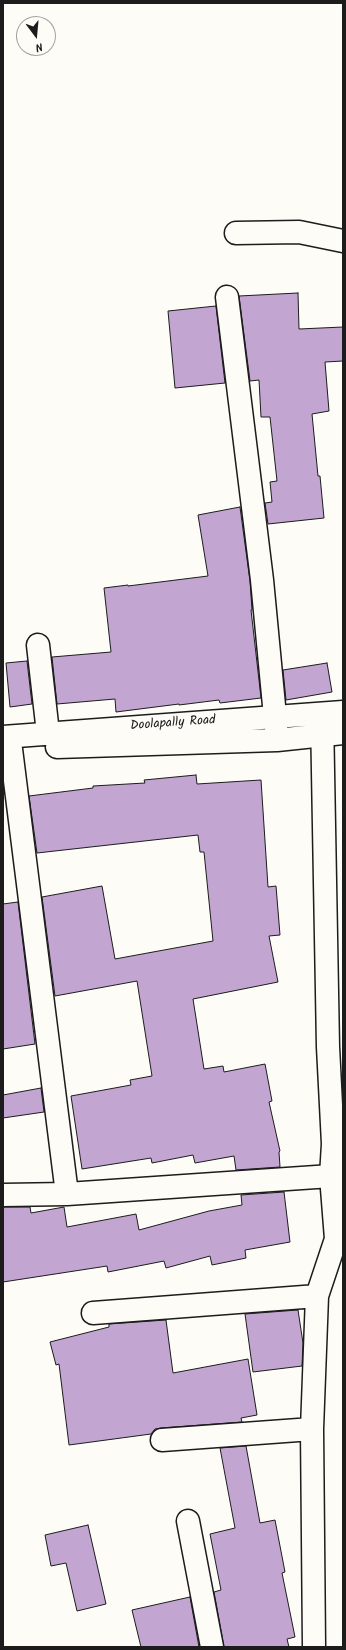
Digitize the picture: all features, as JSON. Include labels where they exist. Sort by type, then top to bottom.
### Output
[{"type":"street","points":[[236,233],[299,232],[343,241]]},
{"type":"street","points":[[227,297],[262,580],[277,740]]},
{"type":"street","points":[[38,645],[48,733]]},
{"type":"street","points":[[314,1647],[312,1429],[317,1296],[340,1238],[331,1176],[338,1144],[336,1046],[321,735],[322,712]]},
{"type":"street","name":"Doolapally Road","points":[[6,745],[48,733],[322,712],[343,712]]},
{"type":"street","name":"Doolapally Road","points":[[6,745],[277,740],[343,733]]},
{"type":"street","points":[[6,745],[67,1194]]},
{"type":"street","points":[[3,1195],[67,1194],[331,1176]]},
{"type":"street","points":[[93,1313],[317,1296]]},
{"type":"street","points":[[162,1440],[312,1429]]},
{"type":"street","points":[[188,1521],[212,1647]]},
{"type":"building","points":[[298,293],[299,329],[343,327],[343,361],[325,362],[329,411],[312,414],[324,518],[268,524],[265,503],[272,502],[270,482],[277,481],[270,417],[261,417],[259,380],[250,381],[239,296]]},
{"type":"building","points":[[216,306],[225,383],[175,388],[168,311]]},
{"type":"building","points":[[240,507],[250,581],[251,610],[261,698],[220,703],[219,700],[116,712],[115,699],[57,704],[52,657],[111,652],[104,588],[208,576],[198,515]]},
{"type":"building","points":[[27,661],[32,704],[10,707],[6,663]]},
{"type":"building","points":[[327,663],[332,692],[286,700],[283,670]]},
{"type":"building","points":[[196,775],[197,784],[261,780],[268,887],[276,886],[280,935],[269,936],[278,982],[193,999],[204,1069],[223,1066],[224,1072],[265,1064],[272,1101],[269,1102],[280,1151],[280,1167],[236,1170],[234,1156],[195,1163],[193,1155],[152,1163],[151,1158],[82,1169],[71,1096],[131,1085],[130,1080],[152,1076],[137,981],[55,996],[42,897],[102,886],[115,959],[213,941],[204,852],[200,852],[198,835],[37,853],[29,796],[93,788],[93,786],[145,783],[144,780]]},
{"type":"building","points":[[18,902],[35,1044],[3,1049],[3,904]]},
{"type":"building","points":[[41,1088],[44,1112],[3,1118],[3,1095]]},
{"type":"building","points":[[284,1192],[290,1242],[245,1250],[246,1258],[212,1265],[210,1256],[166,1268],[164,1261],[108,1272],[107,1266],[3,1282],[3,1207],[30,1207],[31,1213],[64,1207],[67,1227],[136,1214],[139,1230],[209,1211],[242,1205],[241,1195]]},
{"type":"building","points":[[298,1310],[303,1343],[302,1366],[253,1372],[245,1314]]},
{"type":"building","points":[[166,1320],[173,1373],[248,1359],[257,1415],[241,1418],[242,1422],[161,1428],[155,1429],[151,1434],[69,1445],[59,1364],[56,1365],[50,1342],[109,1327],[109,1324]]},
{"type":"building","points":[[246,1446],[260,1523],[275,1520],[285,1572],[282,1573],[295,1637],[287,1639],[289,1647],[224,1647],[214,1592],[221,1590],[210,1534],[235,1528],[220,1448]]},
{"type":"building","points":[[88,1525],[106,1604],[77,1611],[66,1563],[51,1566],[45,1535]]},
{"type":"building","points":[[190,1597],[199,1647],[141,1647],[132,1610]]}]
